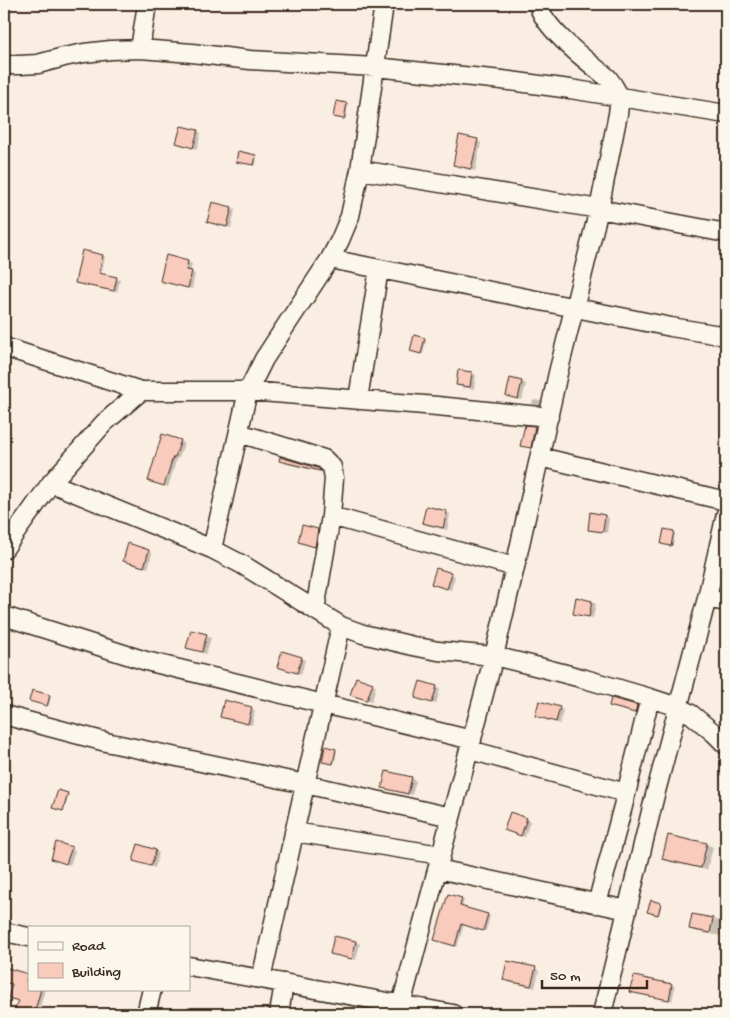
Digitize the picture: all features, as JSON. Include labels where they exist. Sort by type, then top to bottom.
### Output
[{"type":"street","points":[[140,49],[147,4]]},
{"type":"street","points":[[212,548],[248,391],[264,359],[284,326],[330,259],[350,216],[360,170],[384,4]]},
{"type":"street","points":[[400,1009],[494,656],[574,307],[599,209],[620,97],[608,78],[576,51],[549,24],[539,9],[538,4]]},
{"type":"street","points":[[4,65],[38,64],[84,53],[140,49],[250,60],[375,67],[502,80],[726,114]]},
{"type":"street","points":[[360,170],[599,209],[726,234]]},
{"type":"street","points":[[330,259],[671,327],[726,336]]},
{"type":"street","points":[[358,399],[379,269]]},
{"type":"street","points":[[4,347],[141,390],[248,391],[549,417]]},
{"type":"street","points":[[4,549],[51,483],[104,423],[141,390]]},
{"type":"street","points":[[239,433],[324,459],[332,467],[334,478],[331,516],[315,610]]},
{"type":"street","points":[[540,457],[726,501]]},
{"type":"street","points":[[51,483],[212,548],[341,626],[363,634],[438,651],[494,656],[650,698],[678,707],[691,714],[714,732],[726,745]]},
{"type":"street","points":[[602,1014],[654,799],[707,598],[726,514]]},
{"type":"street","points":[[331,516],[515,567]]},
{"type":"street","points":[[707,598],[726,602]]},
{"type":"street","points":[[4,616],[146,660],[323,704],[471,745],[626,793]]},
{"type":"street","points":[[260,979],[341,626]]},
{"type":"street","points":[[597,904],[650,698]]},
{"type":"street","points":[[4,715],[106,742],[451,817]]},
{"type":"street","points":[[294,832],[440,862],[597,904],[627,910]]},
{"type":"street","points":[[4,932],[28,937]]},
{"type":"street","points":[[190,966],[284,983],[400,1009],[453,1014]]},
{"type":"street","points":[[279,1014],[284,983]]},
{"type":"street","points":[[146,1014],[152,990]]},
{"type":"building","points":[[336,101],[347,103],[344,119],[333,117]]},
{"type":"building","points":[[181,126],[198,130],[193,148],[176,143]]},
{"type":"building","points":[[459,135],[478,139],[471,169],[453,165]]},
{"type":"building","points":[[238,151],[256,155],[254,165],[236,162]]},
{"type":"building","points":[[212,202],[232,207],[227,227],[207,222]]},
{"type":"building","points":[[82,250],[103,255],[99,273],[117,277],[114,291],[75,283]]},
{"type":"building","points":[[166,255],[188,261],[186,270],[192,271],[188,288],[160,281]]},
{"type":"building","points":[[414,335],[425,338],[421,354],[410,351]]},
{"type":"building","points":[[458,370],[472,372],[470,387],[456,385]]},
{"type":"building","points":[[510,378],[522,381],[518,399],[506,396]]},
{"type":"building","points":[[525,425],[535,426],[531,448],[520,446]]},
{"type":"building","points":[[162,434],[181,440],[175,457],[173,457],[164,486],[148,481]]},
{"type":"building","points":[[280,457],[318,468],[321,471],[279,461]]},
{"type":"building","points":[[426,506],[447,511],[443,528],[422,523]]},
{"type":"building","points":[[590,512],[605,515],[603,532],[588,530]]},
{"type":"building","points":[[302,525],[318,529],[315,547],[298,542]]},
{"type":"building","points":[[664,529],[674,531],[671,546],[661,544]]},
{"type":"building","points":[[128,543],[149,550],[144,567],[123,561]]},
{"type":"building","points":[[436,568],[452,573],[447,589],[431,584]]},
{"type":"building","points":[[576,597],[592,601],[589,617],[573,614]]},
{"type":"building","points":[[191,630],[207,634],[202,652],[186,648]]},
{"type":"building","points":[[282,651],[302,657],[297,673],[277,667]]},
{"type":"building","points":[[356,677],[373,683],[367,700],[350,695]]},
{"type":"building","points":[[420,681],[437,686],[432,703],[415,698]]},
{"type":"building","points":[[32,690],[50,695],[47,706],[29,701]]},
{"type":"building","points":[[611,698],[637,705],[635,713],[609,706]]},
{"type":"building","points":[[224,700],[252,707],[248,724],[220,717]]},
{"type":"building","points":[[539,701],[560,707],[556,722],[535,716]]},
{"type":"building","points":[[325,746],[336,749],[333,764],[322,762]]},
{"type":"building","points":[[386,771],[412,777],[408,794],[382,788]]},
{"type":"building","points":[[58,790],[68,793],[63,811],[52,808]]},
{"type":"building","points":[[510,812],[527,818],[521,836],[504,830]]},
{"type":"building","points":[[668,835],[707,843],[701,868],[662,859]]},
{"type":"building","points":[[56,842],[72,847],[66,864],[51,859]]},
{"type":"building","points":[[138,844],[156,850],[151,866],[133,861]]},
{"type":"building","points":[[448,894],[462,898],[460,906],[488,914],[483,931],[461,924],[455,946],[434,940]]},
{"type":"building","points":[[651,900],[661,903],[658,915],[647,912]]},
{"type":"building","points":[[692,914],[713,918],[710,933],[689,929]]},
{"type":"building","points":[[334,936],[356,941],[352,959],[330,954]]},
{"type":"building","points":[[507,961],[536,967],[531,986],[503,980]]},
{"type":"building","points":[[4,967],[28,974],[26,981],[28,982],[28,990],[41,990],[34,1014],[12,1014],[19,1001],[8,998],[12,984],[4,982]]},
{"type":"building","points":[[634,976],[672,984],[669,1000],[629,992]]}]
